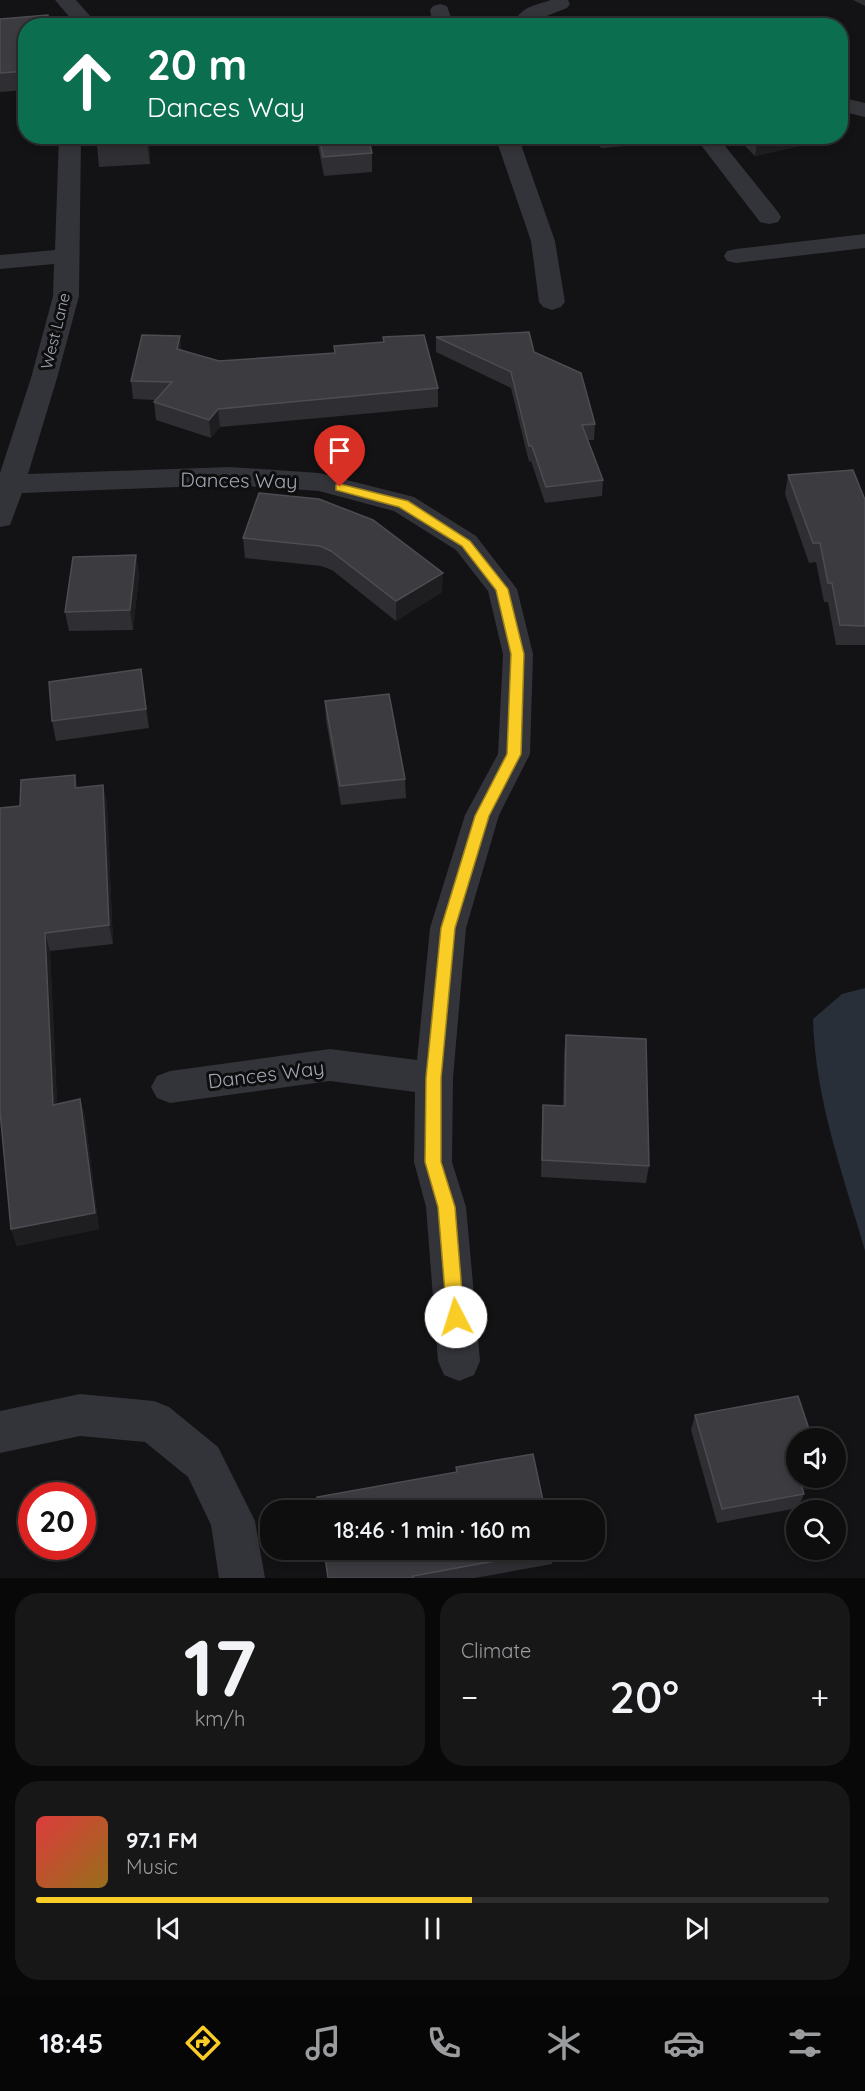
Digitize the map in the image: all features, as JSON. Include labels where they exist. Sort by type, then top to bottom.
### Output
[{"type":"street","points":[[65,0],[82,18]]},
{"type":"street","points":[[528,18],[537,11],[560,4]]},
{"type":"street","points":[[848,106],[865,110]]},
{"type":"street","name":"West Lane","points":[[0,518],[12,484],[66,296],[70,144]]},
{"type":"street","points":[[509,144],[543,241],[552,302]]},
{"type":"street","points":[[711,144],[769,217]]},
{"type":"street","points":[[736,256],[865,241]]},
{"type":"street","points":[[0,262],[66,256]]},
{"type":"street","name":"Dances Way","points":[[12,484],[230,476],[319,482],[404,504],[466,543],[502,589],[518,654],[514,754],[482,816],[448,928],[434,1078],[433,1162],[446,1207],[459,1361]]},
{"type":"street","name":"Dances Way","points":[[170,1086],[330,1065],[434,1078]]},
{"type":"street","points":[[0,1432],[80,1415],[153,1422],[203,1462],[233,1521],[242,1578]]},
{"type":"shaded area","points":[[865,988],[865,1251],[831,1136],[819,1079],[813,1019],[842,994]]},
{"type":"building","points":[[48,15],[48,18],[18,18],[18,72],[0,73],[0,19]]},
{"type":"building","points":[[321,144],[370,144],[372,153],[323,157]]},
{"type":"building","points":[[529,332],[534,352],[581,373],[595,424],[582,425],[603,480],[546,487],[532,446],[529,446],[511,372],[436,337]]},
{"type":"building","points":[[142,335],[180,336],[177,349],[219,361],[335,353],[334,346],[384,342],[383,337],[424,335],[438,388],[218,409],[209,420],[154,402],[172,382],[131,381]]},
{"type":"building","points":[[853,470],[865,500],[865,626],[840,625],[832,583],[828,583],[820,543],[813,543],[788,475]]},
{"type":"building","points":[[259,493],[319,499],[373,520],[443,573],[396,601],[331,551],[320,546],[243,538]]},
{"type":"building","points":[[136,555],[130,610],[65,612],[73,557]]},
{"type":"building","points":[[141,669],[146,709],[52,721],[49,682]]},
{"type":"building","points":[[389,694],[405,779],[340,786],[325,701]]},
{"type":"building","points":[[75,775],[75,788],[103,785],[109,925],[45,933],[53,1105],[80,1099],[95,1213],[11,1229],[0,1111],[0,808],[20,806],[21,780]]},
{"type":"building","points":[[566,1035],[646,1039],[649,1166],[542,1160],[543,1105],[565,1106]]},
{"type":"building","points":[[798,1396],[809,1428],[786,1428],[786,1488],[802,1488],[804,1494],[722,1509],[695,1415]]},
{"type":"building","points":[[533,1454],[543,1500],[317,1500],[317,1497],[457,1472],[456,1467]]},
{"type":"building","points":[[325,1560],[500,1560],[413,1576],[413,1578],[328,1578]]},
{"type":"route","points":[[340,487],[404,504],[466,543],[502,589],[518,654],[514,754],[482,816],[448,928],[434,1078],[433,1162],[446,1207],[456,1317]]}]
